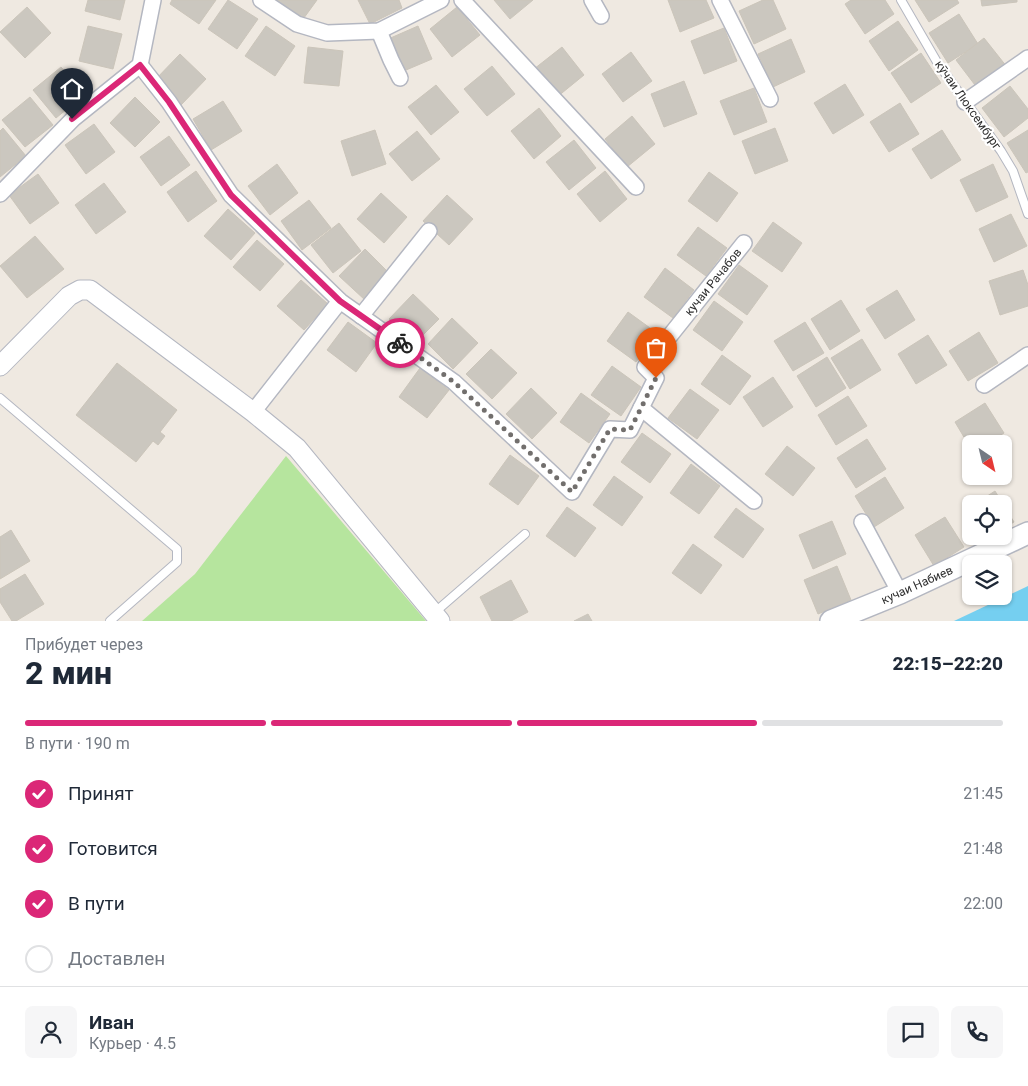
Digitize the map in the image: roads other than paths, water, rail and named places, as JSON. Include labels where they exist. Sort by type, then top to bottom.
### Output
[{"type":"main road","name":"кучаи Набиев","points":[[831,621],[900,593],[1028,533]]},
{"type":"street","points":[[0,194],[72,119],[140,65],[153,0]]},
{"type":"street","points":[[261,0],[297,24],[327,32],[379,31],[440,0]]},
{"type":"street","points":[[462,0],[636,187]]},
{"type":"street","points":[[592,0],[601,16]]},
{"type":"street","points":[[720,0],[770,99]]},
{"type":"street","points":[[379,31],[400,78]]},
{"type":"street","points":[[965,102],[1028,58]]},
{"type":"street","name":"кучаи Рачабов","points":[[140,65],[169,102],[231,195],[340,301],[454,382],[572,492],[610,429],[630,430],[656,378],[645,367],[744,243]]},
{"type":"street","points":[[362,316],[430,231]]},
{"type":"street","points":[[0,366],[69,296],[80,290],[90,290],[253,412],[296,448],[437,617]]},
{"type":"street","points":[[253,412],[340,301]]},
{"type":"street","points":[[984,384],[1028,355]]},
{"type":"street","points":[[641,408],[754,501]]},
{"type":"street","points":[[862,522],[900,593]]},
{"type":"lane","name":"кӯчаи Люксембург","points":[[901,0],[937,62],[1013,172],[1028,214]]},
{"type":"lane","points":[[0,398],[178,549],[177,562],[110,621]]},
{"type":"lane","points":[[437,617],[525,534]]},
{"type":"water","points":[[1028,586],[1028,621],[954,621],[988,605],[1012,605],[1012,594]]}]
